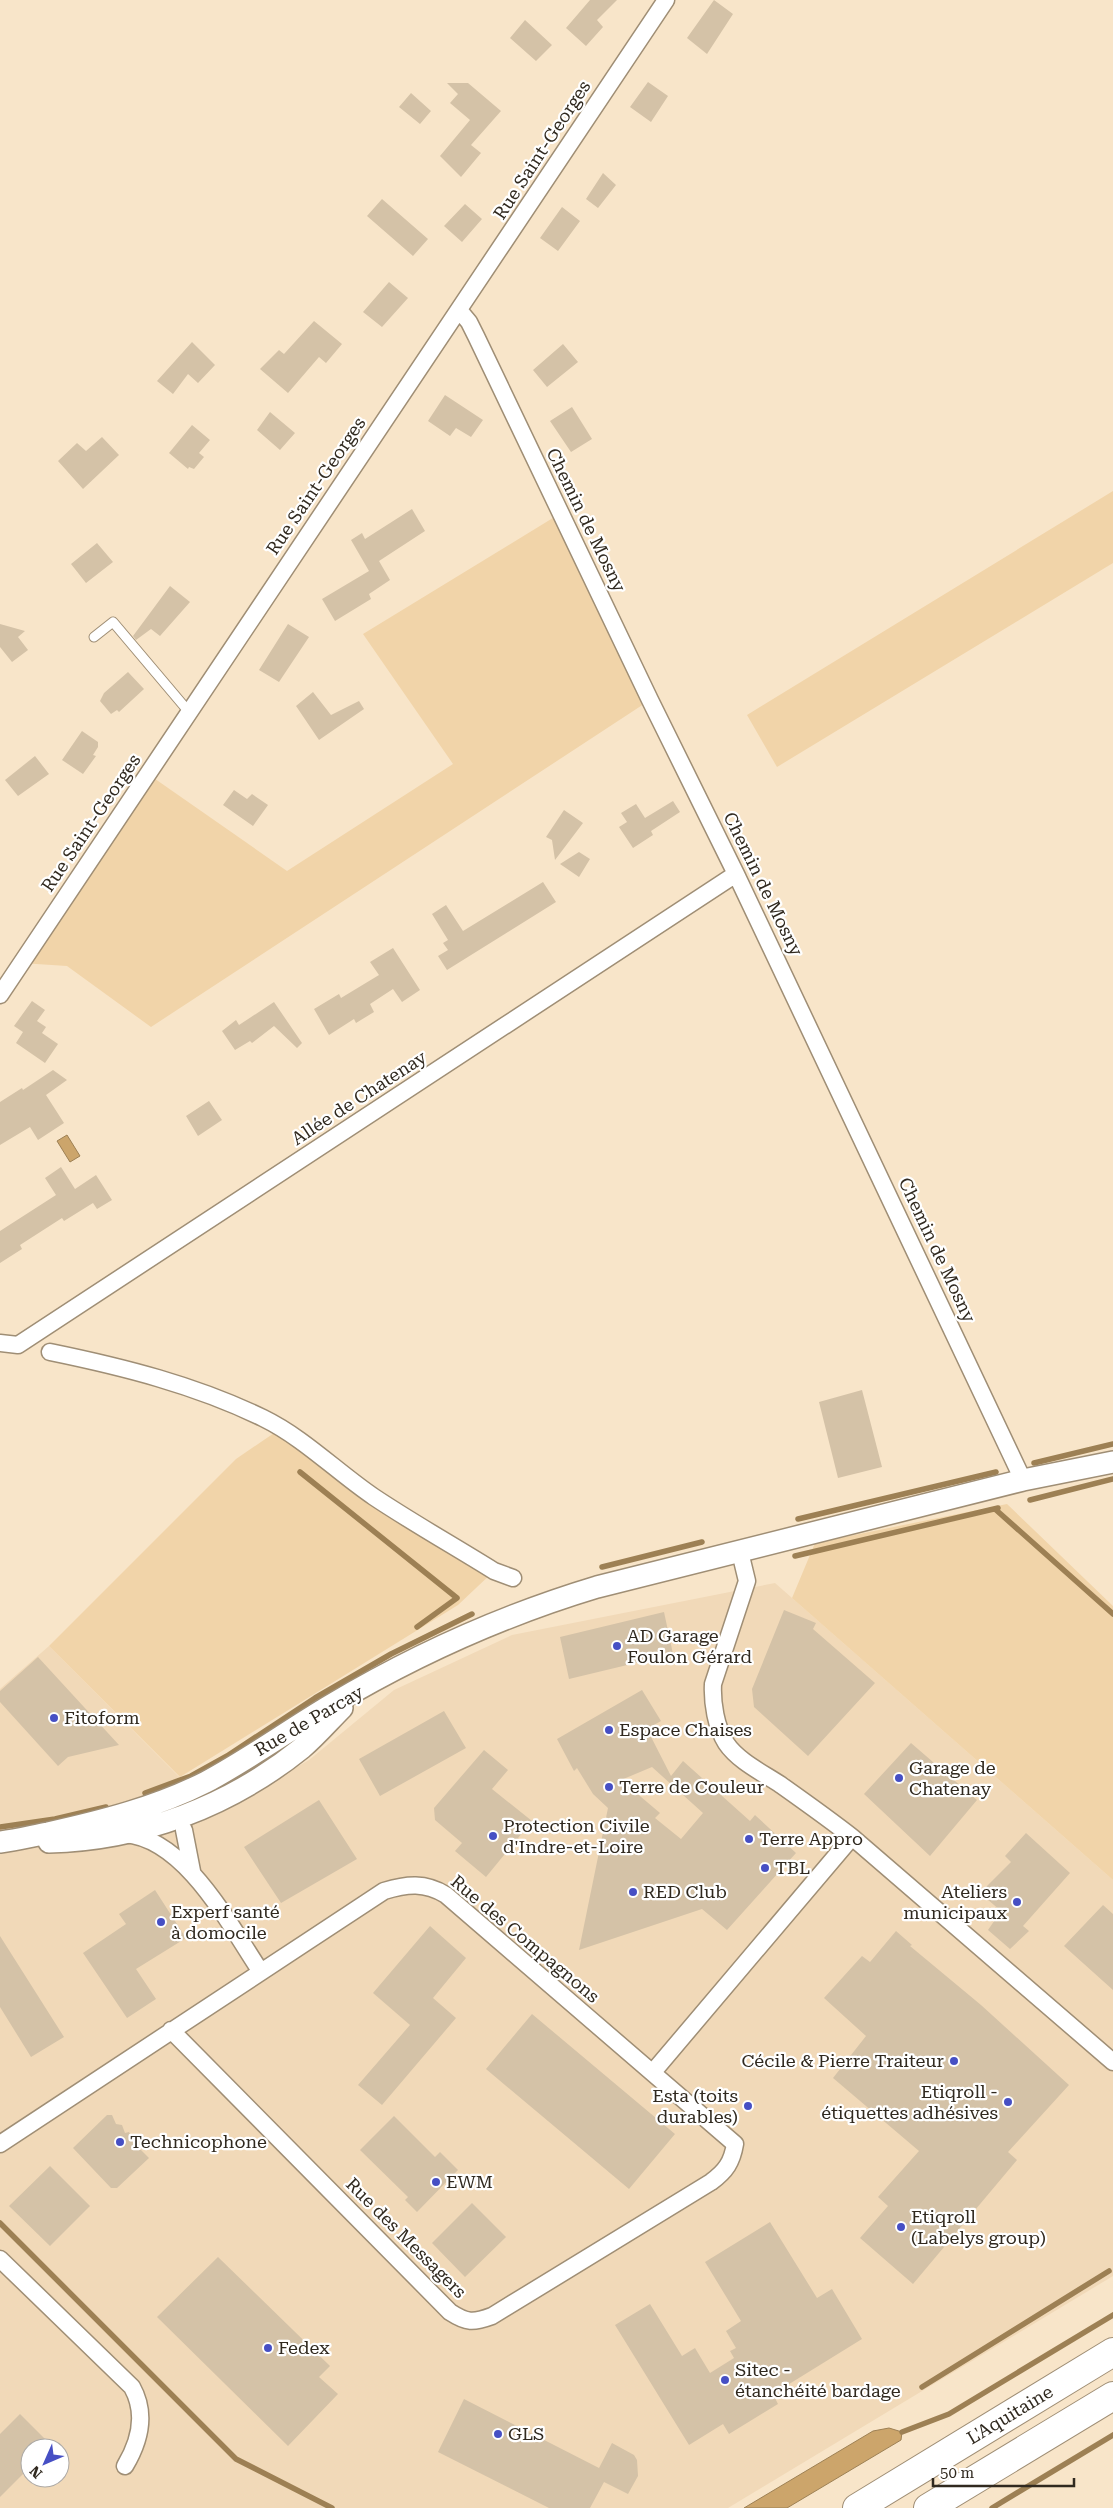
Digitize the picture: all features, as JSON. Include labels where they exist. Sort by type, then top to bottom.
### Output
[{"type":"highway","name":"L'Aquitaine","points":[[856,2508],[1113,2352]]},
{"type":"highway","name":"L'Aquitaine","points":[[928,2508],[1113,2396]]},
{"type":"street","name":"Rue Saint-Georges","points":[[0,995],[666,0]]},
{"type":"street","name":"Chemin de Mosny","points":[[459,310],[469,322],[476,336],[650,700],[736,874],[1024,1480]]},
{"type":"street","name":"Allée de Chatenay","points":[[18,1345],[736,874]]},
{"type":"street","points":[[0,1343],[18,1345],[139,1372],[196,1390],[264,1419],[291,1435],[373,1496],[494,1570],[513,1578]]},
{"type":"street","points":[[369,1685],[438,1649],[548,1602],[1024,1480],[1113,1462]]},
{"type":"street","points":[[740,1552],[747,1581],[713,1684],[712,1694],[717,1723],[726,1743],[734,1752],[852,1837],[1113,2062]]},
{"type":"street","name":"Rue de Parcay","points":[[6,1842],[77,1827],[137,1810],[175,1796],[206,1782],[332,1704],[369,1685]]},
{"type":"street","name":"Rue de Parcay","points":[[6,1842],[84,1841],[125,1834],[173,1821],[251,1782],[284,1761],[369,1685]]},
{"type":"street","points":[[168,1851],[174,1804],[227,1778],[271,1743]]},
{"type":"street","points":[[137,1810],[173,1821]]},
{"type":"street","points":[[0,2144],[260,1972],[192,1871],[173,1821]]},
{"type":"street","points":[[125,1834],[144,1838],[168,1851],[192,1871]]},
{"type":"street","points":[[653,2072],[852,1837]]},
{"type":"street","name":"Rue des Compagnons","points":[[260,1972],[384,1891],[402,1885],[424,1885],[446,1896],[735,2144]]},
{"type":"street","name":"Rue des Messagers","points":[[172,2030],[450,2312],[462,2320],[476,2322],[492,2316],[711,2182],[724,2173],[732,2160],[735,2144]]},
{"type":"street","points":[[0,2259],[132,2387],[138,2397],[140,2421],[137,2446],[125,2466]]},
{"type":"lane","points":[[94,637],[113,622],[189,712]]},
{"type":"shaded area","points":[[1113,491],[1113,563],[777,767],[747,715]]},
{"type":"shaded area","points":[[561,513],[650,700],[151,1027],[67,966],[21,963],[148,774],[287,871],[453,764],[363,634]]},
{"type":"shaded area","points":[[67,1135],[80,1156],[70,1162],[57,1141]]},
{"type":"shaded area","points":[[280,1429],[494,1571],[458,1605],[180,1777],[49,1646],[236,1459]]},
{"type":"shaded area","points":[[1007,1504],[1113,1606],[1113,1880],[792,1598],[815,1543]]},
{"type":"shaded area","points":[[775,1583],[1113,1880],[1113,2276],[728,2508],[0,2508],[0,1689],[49,1646],[216,1814],[309,1760],[394,1690],[512,1635]]},
{"type":"shaded area","points":[[889,2428],[902,2432],[901,2440],[787,2508],[744,2508],[873,2431]]},
{"type":"building","points":[[590,0],[617,0],[597,20],[603,27],[586,46],[566,28]]},
{"type":"building","points":[[714,0],[733,14],[707,54],[687,38]]},
{"type":"building","points":[[525,20],[552,45],[536,61],[510,38]]},
{"type":"building","points":[[648,82],[668,96],[651,122],[630,107]]},
{"type":"building","points":[[447,83],[468,83],[501,111],[471,145],[481,153],[461,177],[440,156],[470,120],[450,103],[458,94]]},
{"type":"building","points":[[411,93],[431,111],[420,124],[399,107]]},
{"type":"building","points":[[603,173],[616,185],[598,208],[586,199]]},
{"type":"building","points":[[382,199],[428,239],[413,256],[367,216]]},
{"type":"building","points":[[465,204],[482,219],[462,242],[444,226]]},
{"type":"building","points":[[562,207],[580,221],[558,251],[540,238]]},
{"type":"building","points":[[389,282],[408,298],[382,327],[363,312]]},
{"type":"building","points":[[314,321],[342,344],[326,363],[319,357],[288,393],[260,369],[279,350],[284,354]]},
{"type":"building","points":[[192,342],[215,365],[198,383],[188,374],[173,394],[157,381]]},
{"type":"building","points":[[563,344],[578,362],[547,387],[533,370]]},
{"type":"building","points":[[445,395],[483,420],[471,437],[456,428],[450,436],[428,421]]},
{"type":"building","points":[[572,407],[592,439],[571,452],[550,421]]},
{"type":"building","points":[[270,412],[295,433],[280,450],[257,430]]},
{"type":"building","points":[[192,425],[210,440],[199,453],[204,457],[194,469],[189,467],[188,469],[169,453]]},
{"type":"building","points":[[102,437],[119,455],[83,489],[58,461],[77,443],[86,451]]},
{"type":"building","points":[[412,509],[425,531],[379,561],[390,580],[369,594],[371,599],[335,621],[322,599],[369,571],[351,540],[362,533],[365,539]]},
{"type":"building","points":[[97,543],[113,562],[86,583],[71,564]]},
{"type":"building","points":[[170,586],[190,602],[160,636],[151,629],[136,640],[133,636]]},
{"type":"building","points":[[0,624],[25,631],[18,637],[28,650],[12,662],[0,647]]},
{"type":"building","points":[[288,624],[309,637],[279,682],[259,670]]},
{"type":"building","points":[[128,672],[144,689],[119,712],[117,710],[111,714],[100,701],[104,693]]},
{"type":"building","points":[[313,692],[331,715],[359,701],[364,709],[319,740],[296,706]]},
{"type":"building","points":[[82,731],[98,742],[98,747],[93,755],[96,756],[83,774],[62,760]]},
{"type":"building","points":[[35,756],[49,774],[18,796],[5,780]]},
{"type":"building","points":[[234,790],[247,799],[252,794],[268,805],[253,826],[223,805]]},
{"type":"building","points":[[673,801],[680,812],[651,831],[653,835],[633,848],[619,827],[627,822],[621,813],[636,804],[645,818]]},
{"type":"building","points":[[564,810],[583,823],[555,860],[552,840],[546,837]]},
{"type":"building","points":[[579,852],[590,859],[579,877],[560,864]]},
{"type":"building","points":[[543,882],[556,902],[447,970],[438,956],[448,950],[443,943],[448,940],[432,914],[446,905],[463,931]]},
{"type":"building","points":[[393,948],[420,990],[402,1002],[393,989],[370,1004],[374,1012],[356,1023],[354,1019],[329,1035],[314,1009],[339,994],[341,998],[379,975],[370,962]]},
{"type":"building","points":[[32,1001],[45,1010],[37,1021],[46,1027],[42,1033],[58,1044],[45,1063],[16,1043],[23,1032],[14,1026]]},
{"type":"building","points":[[274,1002],[302,1043],[297,1048],[274,1026],[252,1043],[250,1041],[235,1050],[222,1031],[236,1020],[239,1025]]},
{"type":"building","points":[[53,1070],[67,1080],[46,1095],[64,1123],[38,1140],[30,1127],[0,1145],[0,1102],[22,1088],[23,1090]]},
{"type":"building","points":[[209,1101],[222,1120],[198,1136],[186,1116]]},
{"type":"building","points":[[61,1167],[75,1189],[96,1175],[112,1200],[97,1209],[93,1203],[64,1221],[62,1218],[20,1245],[22,1249],[0,1263],[0,1231],[56,1195],[45,1178]]},
{"type":"building","points":[[862,1390],[882,1467],[838,1478],[819,1402]]},
{"type":"building","points":[[784,1610],[816,1623],[813,1629],[875,1683],[808,1756],[754,1707],[752,1689]]},
{"type":"building","name":"AD Garage Foulon Gérard","points":[[664,1612],[673,1654],[569,1679],[560,1637]]},
{"type":"building","name":"Fitoform","points":[[38,1657],[119,1745],[68,1757],[58,1766],[0,1702],[0,1691]]},
{"type":"building","points":[[642,1690],[661,1721],[647,1729],[671,1776],[683,1761],[750,1821],[755,1815],[796,1853],[727,1930],[702,1909],[579,1950],[608,1808],[593,1794],[577,1768],[574,1771],[557,1739]],"holes":[[[652,1767],[703,1813],[681,1839],[655,1818],[660,1813],[621,1780]]]},
{"type":"building","points":[[444,1711],[466,1748],[380,1796],[359,1759]]},
{"type":"building","points":[[911,1743],[977,1800],[930,1856],[864,1794]]},
{"type":"building","points":[[484,1750],[508,1770],[492,1789],[532,1821],[486,1877],[455,1851],[462,1843],[435,1820],[434,1808]]},
{"type":"building","points":[[319,1800],[357,1859],[281,1903],[244,1847]]},
{"type":"building","name":"Ateliers municipaux","points":[[1026,1833],[1070,1873],[1023,1926],[1029,1931],[1010,1949],[988,1930],[1001,1911],[980,1893],[1011,1862],[1005,1856]]},
{"type":"building","points":[[155,1890],[186,1938],[136,1969],[156,1999],[127,2018],[83,1953],[126,1924],[119,1914]]},
{"type":"building","points":[[1103,1905],[1113,1914],[1113,1990],[1064,1946]]},
{"type":"building","points":[[430,1926],[466,1958],[433,1998],[456,2018],[382,2105],[358,2085],[410,2025],[373,1993]]},
{"type":"building","points":[[896,1931],[912,1945],[910,1946],[981,2005],[1069,2085],[1008,2152],[1017,2160],[913,2284],[860,2238],[888,2206],[878,2197],[919,2151],[833,2078],[866,2036],[824,1998],[862,1956],[870,1962]]},
{"type":"building","points":[[0,1936],[64,2037],[31,2057],[0,2007]]},
{"type":"building","points":[[532,2014],[675,2134],[629,2189],[486,2069]]},
{"type":"building","points":[[107,2115],[112,2115],[116,2124],[122,2125],[125,2133],[129,2132],[134,2143],[149,2158],[117,2188],[111,2188],[73,2148]]},
{"type":"building","points":[[394,2116],[435,2157],[440,2152],[458,2170],[417,2212],[405,2200],[408,2197],[360,2150]]},
{"type":"building","points":[[50,2166],[90,2206],[50,2246],[9,2206]]},
{"type":"building","points":[[472,2203],[506,2237],[465,2277],[432,2243]]},
{"type":"building","points":[[770,2222],[817,2298],[832,2289],[862,2339],[773,2394],[778,2404],[729,2434],[723,2424],[689,2445],[615,2325],[650,2304],[682,2356],[695,2348],[710,2373],[734,2358],[730,2351],[736,2348],[726,2331],[741,2321],[705,2262]]},
{"type":"building","points":[[218,2257],[330,2366],[319,2377],[338,2394],[288,2446],[157,2317]]},
{"type":"building","points":[[464,2399],[599,2468],[612,2443],[634,2455],[637,2460],[638,2476],[628,2494],[604,2482],[590,2508],[549,2508],[438,2452]]},
{"type":"building","points":[[20,2414],[44,2438],[20,2438],[20,2477],[0,2497],[0,2434]]},
{"type":"waterway","points":[[1034,1463],[1113,1444]]},
{"type":"waterway","points":[[300,1472],[457,1598],[417,1627]]},
{"type":"waterway","points":[[798,1519],[996,1472]]},
{"type":"waterway","points":[[1030,1500],[1113,1479]]},
{"type":"waterway","points":[[795,1556],[998,1508]]},
{"type":"waterway","points":[[995,1509],[1113,1614]]},
{"type":"waterway","points":[[602,1567],[702,1542]]},
{"type":"waterway","points":[[145,1793],[191,1776],[227,1756],[315,1698],[391,1654],[472,1614]]},
{"type":"waterway","points":[[0,1827],[55,1819],[106,1807]]},
{"type":"waterway","points":[[0,2223],[236,2459],[332,2508]]},
{"type":"waterway","points":[[922,2387],[1109,2271]]},
{"type":"waterway","points":[[902,2432],[949,2414],[1113,2315]]},
{"type":"waterway","points":[[992,2508],[1113,2435]]},
{"type":"place","name":"AD Garage Foulon Gérard","points":[[617,1646]]},
{"type":"place","name":"Fitoform","points":[[54,1718]]},
{"type":"place","name":"Espace Chaises","points":[[609,1730]]},
{"type":"place","name":"Garage de Chatenay","points":[[899,1778]]},
{"type":"place","name":"Terre de Couleur","points":[[609,1787]]},
{"type":"place","name":"Protection Civile d'Indre-et-Loire","points":[[493,1836]]},
{"type":"place","name":"Terre Appro","points":[[749,1839]]},
{"type":"place","name":"TBL","points":[[765,1868]]},
{"type":"place","name":"RED Club","points":[[633,1892]]},
{"type":"place","name":"Ateliers municipaux","points":[[1017,1902]]},
{"type":"place","name":"Experf santé à domocile","points":[[161,1922]]},
{"type":"place","name":"Cécile & Pierre Traiteur","points":[[954,2061]]},
{"type":"place","name":"Etiqroll - étiquettes adhésives","points":[[1008,2102]]},
{"type":"place","name":"Esta (toits durables)","points":[[748,2106]]},
{"type":"place","name":"Technicophone","points":[[120,2142]]},
{"type":"place","name":"EWM","points":[[436,2182]]},
{"type":"place","name":"Etiqroll (Labelys group)","points":[[901,2227]]},
{"type":"place","name":"Fedex","points":[[268,2348]]},
{"type":"place","name":"Sitec - étanchéité bardage","points":[[725,2380]]},
{"type":"place","name":"GLS","points":[[498,2434]]}]
